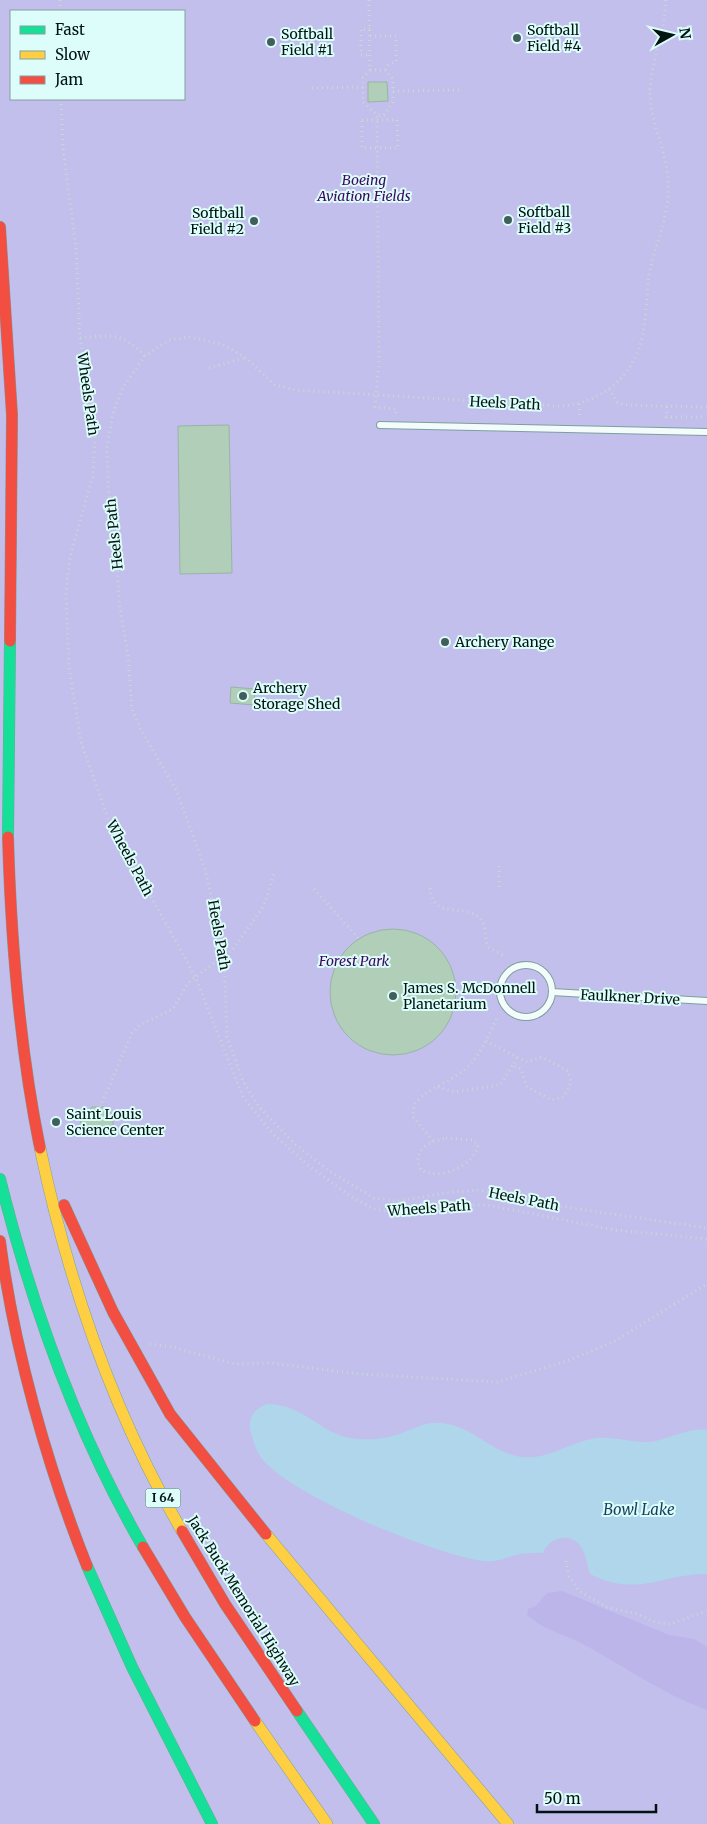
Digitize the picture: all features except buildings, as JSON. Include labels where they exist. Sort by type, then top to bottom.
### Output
[{"type":"highway","name":"Jack Buck Memorial Highway","points":[[0,227],[12,415],[8,783],[11,926],[22,1044],[36,1133],[64,1250],[94,1346],[145,1462],[166,1504],[225,1604],[374,1824]]},
{"type":"highway","points":[[36,1133],[62,1200],[112,1312],[131,1350],[170,1414],[324,1607],[508,1824]]},
{"type":"highway","points":[[0,1179],[8,1214],[44,1326],[86,1433],[115,1493],[166,1587],[327,1824]]},
{"type":"highway","points":[[0,1241],[14,1320],[32,1395],[46,1448],[74,1532],[108,1616],[212,1824]]},
{"type":"lane","points":[[380,425],[707,432]]},
{"type":"lane","points":[[525,965],[541,970],[547,976],[552,992],[546,1008],[530,1017],[513,1014],[506,1008],[500,994],[503,980],[507,974],[525,965]]},
{"type":"lane","name":"Faulkner Drive","points":[[552,992],[707,1001]]},
{"type":"path","points":[[369,0],[370,70],[363,78],[363,102],[377,115],[384,115],[393,102],[393,79],[385,70],[370,70]]},
{"type":"path","name":"Heels Path","points":[[666,0],[664,27],[650,90],[654,120],[668,176],[668,205],[650,272],[640,346],[628,370],[609,389],[587,402],[569,406],[376,396],[281,388],[269,381],[246,358],[222,344],[190,337],[169,340],[145,356],[130,375],[118,398],[107,448],[108,486],[116,538],[120,609],[128,656],[132,709],[141,730],[172,783],[193,832],[205,868],[224,955],[227,1037],[237,1067],[251,1095],[270,1120],[314,1160],[367,1196],[382,1200],[398,1201],[452,1192],[479,1190],[551,1205],[707,1228]]},
{"type":"path","points":[[370,29],[361,29],[361,55],[370,55]]},
{"type":"path","points":[[370,36],[396,36],[396,62],[389,64],[385,70]]},
{"type":"path","points":[[312,88],[363,87]]},
{"type":"path","points":[[393,91],[462,90]]},
{"type":"path","name":"Wheels Path","points":[[61,100],[63,148],[76,248],[80,338],[93,408],[95,456],[89,496],[70,557],[66,613],[69,667],[81,742],[109,821],[195,976],[237,1085],[251,1108],[272,1133],[308,1165],[367,1206],[391,1213],[487,1205],[615,1230],[707,1240]]},
{"type":"path","points":[[377,115],[379,364],[375,407],[396,409],[396,411]]},
{"type":"path","points":[[362,120],[398,120],[398,148],[377,148],[362,148],[362,120]]},
{"type":"path","points":[[80,338],[118,336],[128,341],[145,356]]},
{"type":"path","points":[[210,368],[246,358]]},
{"type":"path","points":[[609,389],[621,404],[707,407]]},
{"type":"path","points":[[667,407],[666,417],[704,417],[704,419]]},
{"type":"path","points":[[499,862],[499,887]]},
{"type":"path","points":[[100,1107],[132,1033],[140,1025],[173,1009],[188,983],[237,944],[264,906],[275,871]]},
{"type":"path","points":[[430,888],[432,897],[445,910],[465,911],[477,916],[487,931],[488,946],[503,955]]},
{"type":"path","points":[[314,889],[359,939]]},
{"type":"path","points":[[457,992],[490,991]]},
{"type":"path","points":[[433,1141],[412,1113],[418,1099],[470,1065],[497,1018]]},
{"type":"path","points":[[486,1040],[527,1062],[542,1058],[568,1071],[571,1083],[564,1096],[552,1100],[527,1087],[521,1069],[513,1065]]},
{"type":"path","points":[[438,1087],[455,1092],[500,1085],[517,1057]]},
{"type":"path","points":[[446,1138],[468,1139],[477,1142],[478,1150],[470,1160],[448,1171],[425,1173],[419,1166],[418,1159],[421,1150],[433,1141],[446,1138]]},
{"type":"path","points":[[141,1343],[173,1347],[235,1364],[266,1363],[360,1374],[498,1382],[570,1360],[613,1342],[707,1284]]},
{"type":"path","points":[[566,1561],[569,1576],[579,1591],[606,1607],[638,1614],[655,1622],[670,1624],[707,1611]]},
{"type":"green space","name":"Forest Park","points":[[0,0],[707,0],[707,1824],[0,1824]]},
{"type":"shaded area","points":[[562,1591],[669,1635],[694,1639],[707,1647],[707,1710],[659,1688],[581,1643],[539,1624],[527,1615],[528,1609],[536,1606],[547,1593]]},
{"type":"water","name":"Bowl Lake","points":[[267,1404],[291,1408],[339,1435],[356,1439],[385,1438],[429,1423],[453,1425],[511,1455],[522,1457],[548,1454],[591,1439],[606,1438],[648,1442],[692,1430],[707,1430],[707,1574],[676,1577],[636,1585],[622,1584],[607,1581],[590,1574],[585,1554],[581,1547],[569,1538],[553,1541],[545,1548],[543,1553],[520,1554],[497,1560],[483,1561],[432,1548],[400,1536],[334,1507],[304,1491],[280,1475],[263,1460],[254,1444],[250,1423],[255,1411]]},
{"type":"traffic: fast","points":[[8,837],[10,641]]},
{"type":"traffic: fast","points":[[0,1179],[26,1274],[58,1368],[97,1459],[143,1547]]},
{"type":"traffic: fast","points":[[87,1566],[132,1667],[212,1824]]},
{"type":"traffic: fast","points":[[297,1711],[374,1824]]},
{"type":"traffic: slow","points":[[40,1148],[64,1247],[96,1345],[114,1393],[135,1440],[157,1486],[182,1531]]},
{"type":"traffic: slow","points":[[266,1534],[508,1824]]},
{"type":"traffic: slow","points":[[255,1721],[327,1824]]},
{"type":"traffic: jam","points":[[0,227],[12,415],[10,641]]},
{"type":"traffic: jam","points":[[8,837],[11,915],[21,1032],[40,1148]]},
{"type":"traffic: jam","points":[[64,1205],[113,1312],[170,1414],[266,1534]]},
{"type":"traffic: jam","points":[[0,1241],[14,1323],[34,1406],[58,1488],[87,1566]]},
{"type":"traffic: jam","points":[[182,1531],[225,1604],[297,1711]]},
{"type":"traffic: jam","points":[[143,1547],[185,1617],[255,1721]]},
{"type":"place","name":"Softball Field #4","points":[[517,38]]},
{"type":"place","name":"Softball Field #1","points":[[271,42]]},
{"type":"place","name":"Softball Field #3","points":[[508,220]]},
{"type":"place","name":"Softball Field #2","points":[[254,221]]},
{"type":"place","name":"Archery Range","points":[[445,642]]},
{"type":"place","name":"Archery Storage Shed","points":[[243,696]]},
{"type":"place","name":"James S. McDonnell Planetarium","points":[[393,996]]},
{"type":"place","name":"Saint Louis Science Center","points":[[56,1122]]},
{"type":"park label","name":"Boeing Aviation Fields","points":[[364,188]]}]
